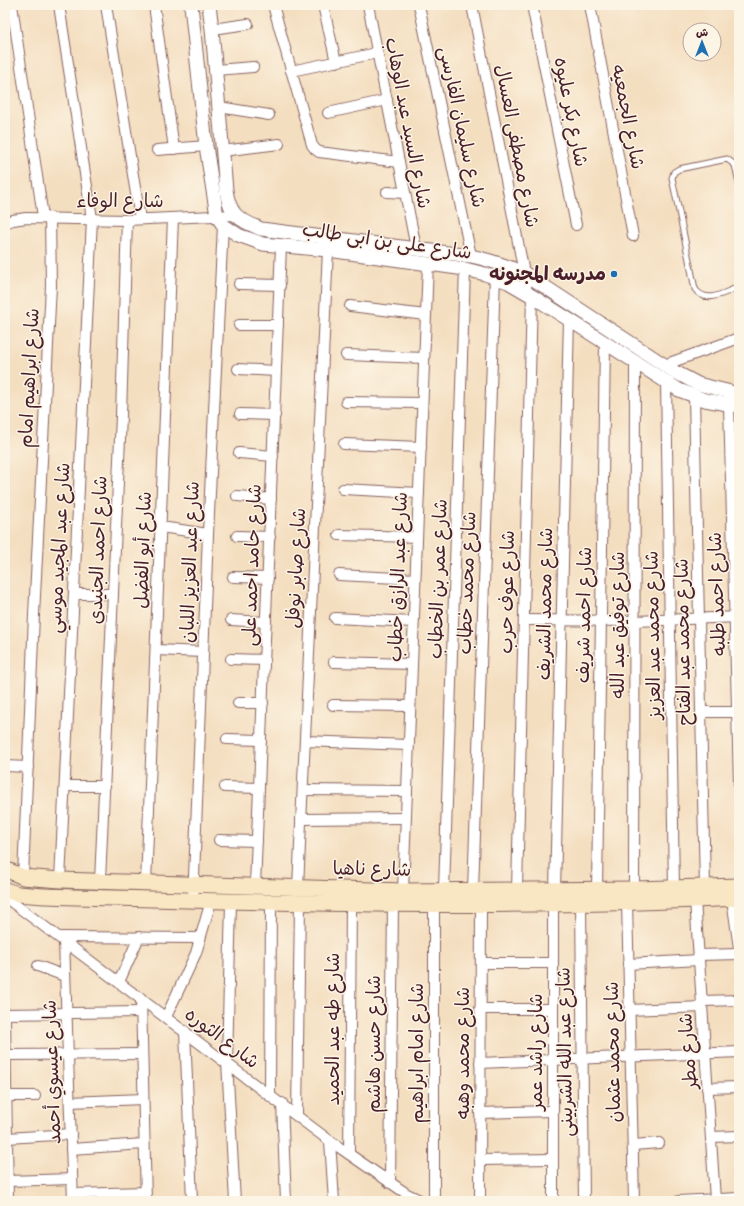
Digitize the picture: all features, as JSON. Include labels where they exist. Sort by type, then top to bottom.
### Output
[{"type":"main road","name":"شارع ناهيا","points":[[11,876],[60,880],[403,891],[517,890],[581,903],[674,888],[705,887],[737,894]]},
{"type":"main road","name":"شارع ناهيا","points":[[5,890],[31,896],[300,904],[392,905],[481,905],[554,897],[597,889],[631,896],[695,900],[737,894]]},
{"type":"street","name":"شارع ابراهيم امام","points":[[11,876],[28,767],[34,615],[51,286],[47,217],[12,5]]},
{"type":"street","name":"شارع عبد المجيد موسي","points":[[59,5],[92,219],[60,880]]},
{"type":"street","points":[[106,5],[140,220]]},
{"type":"street","points":[[154,5],[174,149]]},
{"type":"street","points":[[191,5],[206,146],[220,220]]},
{"type":"street","points":[[209,5],[216,70],[222,151],[228,199],[235,216]]},
{"type":"street","points":[[272,5],[312,145],[315,149],[319,152],[399,162]]},
{"type":"street","points":[[322,5],[336,62]]},
{"type":"street","name":"شارع السيد عبد الوهاب","points":[[368,5],[416,248]]},
{"type":"street","name":"شارع سليمان الفارسى","points":[[419,5],[471,256]]},
{"type":"street","name":"شارع مصطفى العسال","points":[[472,5],[529,294]]},
{"type":"street","name":"شارع بكر عليوه","points":[[532,5],[576,225]]},
{"type":"street","name":"شارع الجمعيه","points":[[590,5],[633,236]]},
{"type":"street","points":[[212,30],[248,24]]},
{"type":"street","points":[[291,71],[377,53]]},
{"type":"street","points":[[216,70],[253,67]]},
{"type":"street","points":[[328,113],[386,100]]},
{"type":"street","points":[[218,107],[269,115]]},
{"type":"street","points":[[222,151],[280,144]]},
{"type":"street","points":[[157,150],[206,146]]},
{"type":"street","points":[[387,192],[405,192]]},
{"type":"street","name":"شارع الوفاء","points":[[5,223],[19,218],[47,217],[127,220],[173,218],[220,220],[235,216]]},
{"type":"street","name":"شارع على بن ابى طالب","points":[[235,216],[261,229],[416,248],[491,260],[524,273],[664,365],[698,384],[739,394]]},
{"type":"street","name":"شارع أبو الفضل","points":[[146,882],[173,218]]},
{"type":"street","name":"شارع احمد الجنيدى","points":[[100,881],[113,594],[127,220]]},
{"type":"street","name":"شارع على بن ابى طالب","points":[[220,220],[238,235],[263,244],[328,250],[465,269],[495,277],[508,282],[529,294],[679,390],[717,403],[734,405]]},
{"type":"street","name":"شارع عبد العزيز اللبان","points":[[193,901],[220,220]]},
{"type":"street","name":"شارع حامد احمد على","points":[[256,886],[281,246]]},
{"type":"street","name":"شارع صابر نوفل","points":[[298,887],[328,250]]},
{"type":"street","name":"شارع عبد الرازق خطاب","points":[[403,891],[428,264]]},
{"type":"street","name":"شارع عمر بن الخطاب","points":[[444,890],[465,269]]},
{"type":"street","name":"شارع محمد خطاب","points":[[473,890],[495,277]]},
{"type":"street","points":[[239,284],[280,285]]},
{"type":"street","name":"شارع عوف حرب","points":[[517,890],[524,620],[529,294]]},
{"type":"street","points":[[350,306],[426,315]]},
{"type":"street","name":"شارع محمد الشريف","points":[[554,897],[569,319]]},
{"type":"street","points":[[238,324],[278,325]]},
{"type":"street","points":[[664,365],[739,338]]},
{"type":"street","name":"شارع احمد شريف","points":[[597,889],[605,342]]},
{"type":"street","points":[[346,355],[424,358]]},
{"type":"street","name":"شارع توفيق عبد الله","points":[[631,896],[635,621],[635,362]]},
{"type":"street","points":[[238,369],[276,371]]},
{"type":"street","name":"شارع محمد عبد العزيز","points":[[666,381],[674,888]]},
{"type":"street","name":"شارع محمد عبد الفتاح","points":[[694,396],[705,887]]},
{"type":"street","points":[[346,402],[422,403]]},
{"type":"street","name":"شارع احمد طلبه","points":[[734,405],[739,784]]},
{"type":"street","points":[[240,414],[275,415]]},
{"type":"street","points":[[344,444],[421,447]]},
{"type":"street","points":[[238,453],[273,456]]},
{"type":"street","points":[[343,489],[419,493]]},
{"type":"street","points":[[237,496],[271,499]]},
{"type":"street","points":[[161,527],[208,534]]},
{"type":"street","points":[[339,535],[417,537]]},
{"type":"street","points":[[236,536],[270,537]]},
{"type":"street","points":[[339,575],[415,579]]},
{"type":"street","points":[[233,577],[268,578]]},
{"type":"street","points":[[74,594],[113,594]]},
{"type":"street","points":[[524,620],[635,621],[737,617]]},
{"type":"street","points":[[335,618],[414,622]]},
{"type":"street","points":[[231,620],[266,622]]},
{"type":"street","points":[[156,650],[203,652]]},
{"type":"street","points":[[231,659],[265,660]]},
{"type":"street","points":[[334,662],[412,664]]},
{"type":"street","points":[[238,703],[263,703]]},
{"type":"street","points":[[333,705],[410,706]]},
{"type":"street","points":[[701,712],[737,712]]},
{"type":"street","points":[[227,739],[262,740]]},
{"type":"street","points":[[305,741],[408,745]]},
{"type":"street","points":[[5,766],[28,767]]},
{"type":"street","points":[[64,786],[105,786]]},
{"type":"street","points":[[225,787],[260,788]]},
{"type":"street","points":[[303,790],[407,791]]},
{"type":"street","points":[[301,819],[406,818]]},
{"type":"street","points":[[219,840],[257,841]]},
{"type":"street","points":[[737,894],[739,948]]},
{"type":"street","name":"شارع محمد عثمان","points":[[631,896],[628,964],[634,1201]]},
{"type":"street","name":"شارع الثوره","points":[[5,897],[282,1103],[330,1141],[390,1183],[407,1198],[422,1201]]},
{"type":"street","name":"شارع راشد عمر","points":[[553,1201],[554,897]]},
{"type":"street","name":"شارع مطر","points":[[695,900],[715,1199]]},
{"type":"street","points":[[166,1017],[196,953],[211,901]]},
{"type":"street","points":[[231,902],[227,1062],[236,1201]]},
{"type":"street","points":[[270,1095],[271,903]]},
{"type":"street","name":"شارع عبد الله الشربينى","points":[[581,903],[584,1201]]},
{"type":"street","points":[[297,1115],[300,904]]},
{"type":"street","name":"شارع طه عبد الحميد","points":[[349,1154],[351,904]]},
{"type":"street","name":"شارع حسن هاشم","points":[[390,1183],[392,905]]},
{"type":"street","name":"شارع امام ابراهيم","points":[[434,905],[434,1201]]},
{"type":"street","name":"شارع محمد وهبه","points":[[480,1201],[481,905]]},
{"type":"street","points":[[119,982],[140,937]]},
{"type":"street","points":[[61,939],[140,937],[200,938]]},
{"type":"street","name":"شارع عيسوي أحمد","points":[[61,939],[65,976],[73,1198]]},
{"type":"street","points":[[628,964],[739,954]]},
{"type":"street","points":[[481,962],[553,962]]},
{"type":"street","points":[[38,966],[65,976]]},
{"type":"street","points":[[73,1198],[146,1197],[141,998]]},
{"type":"street","points":[[629,1010],[739,1000]]},
{"type":"street","points":[[480,1009],[553,1009]]},
{"type":"street","points":[[5,1014],[141,1012]]},
{"type":"street","points":[[5,1019],[6,1167],[8,1201]]},
{"type":"street","points":[[185,1031],[192,1201]]},
{"type":"street","points":[[480,1063],[739,1052]]},
{"type":"street","points":[[6,1055],[142,1054]]},
{"type":"street","points":[[708,1088],[739,1087]]},
{"type":"street","points":[[6,1090],[35,1096]]},
{"type":"street","points":[[70,1102],[143,1099]]},
{"type":"street","points":[[282,1103],[286,1201]]},
{"type":"street","points":[[480,1112],[553,1111]]},
{"type":"street","points":[[7,1138],[71,1134]]},
{"type":"street","points":[[711,1137],[739,1136]]},
{"type":"street","points":[[330,1141],[334,1201]]},
{"type":"street","points":[[633,1145],[659,1143]]},
{"type":"street","points":[[71,1148],[144,1144]]},
{"type":"street","points":[[480,1160],[553,1159]]},
{"type":"street","points":[[8,1181],[72,1179]]},
{"type":"street","points":[[678,1201],[737,1199]]},
{"type":"lane","points":[[739,183],[735,165],[727,159],[679,169],[674,172],[672,178],[695,289],[700,295],[711,297],[739,287]]},
{"type":"place","name":"مدرسه المجنونه","points":[[614,274]]}]
